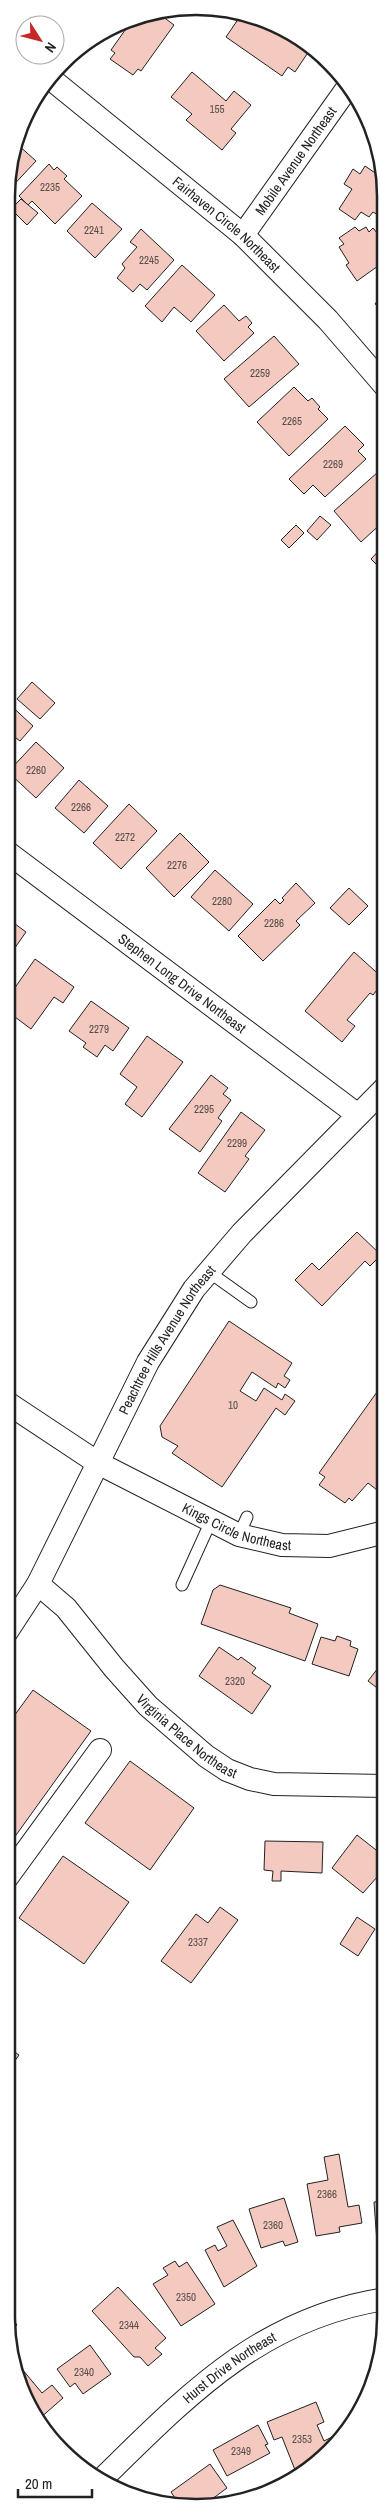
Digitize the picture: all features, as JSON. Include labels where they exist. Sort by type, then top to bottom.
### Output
[{"type":"street","name":"Fairhaven Circle Northeast","points":[[55,82],[244,235],[328,320],[377,377]]},
{"type":"street","name":"Mobile Avenue Northeast","points":[[244,235],[344,92]]},
{"type":"street","name":"Stephen Long Drive Northeast","points":[[15,859],[358,1115]]},
{"type":"street","name":"Peachtree Hills Avenue Northeast","points":[[15,1619],[38,1584],[148,1362],[194,1289],[242,1233],[377,1096]]},
{"type":"street","points":[[15,1408],[98,1464]]},
{"type":"street","name":"Kings Circle Northeast","points":[[98,1464],[212,1521],[243,1526],[282,1545],[329,1546],[377,1534]]},
{"type":"street","name":"Virginia Place Northeast","points":[[38,1584],[66,1608],[114,1668],[148,1706],[206,1756],[227,1770],[250,1779],[274,1784],[377,1786]]},
{"type":"street","points":[[15,1867],[100,1750]]},
{"type":"street","name":"Hurst Drive Northeast","points":[[106,2475],[180,2403],[211,2376],[243,2353],[285,2330],[322,2315],[377,2300]]},
{"type":"lane","points":[[209,1272],[251,1302]]},
{"type":"lane","points":[[182,1585],[212,1521]]},
{"type":"building","points":[[164,18],[174,25],[141,71],[138,69],[133,75],[110,59],[115,53],[111,50],[127,29]]},
{"type":"building","points":[[238,20],[287,39],[307,53],[295,72],[288,67],[282,76],[226,37]]},
{"type":"building","points":[[192,72],[226,101],[234,91],[251,105],[231,129],[236,133],[222,150],[186,120],[192,114],[171,97]]},
{"type":"building","points":[[21,148],[36,161],[15,183]]},
{"type":"building","points":[[49,164],[54,170],[57,167],[67,176],[64,179],[82,196],[55,224],[32,201],[28,205],[19,196]]},
{"type":"building","points":[[365,166],[375,173],[377,214],[373,212],[369,217],[361,212],[355,220],[339,209],[352,189],[344,184],[353,169],[360,174]]},
{"type":"building","points":[[21,199],[38,213],[27,225],[15,213],[15,205]]},
{"type":"building","points":[[92,203],[122,229],[95,258],[67,231]]},
{"type":"building","points":[[355,227],[359,231],[366,227],[369,232],[373,228],[377,233],[377,267],[357,281],[346,265],[349,263],[339,247],[344,244],[339,238]]},
{"type":"building","points":[[141,229],[174,260],[147,290],[140,284],[133,292],[117,278],[125,268],[122,264],[137,247],[130,242]]},
{"type":"building","points":[[182,265],[215,295],[191,322],[174,307],[162,322],[145,306]]},
{"type":"building","points":[[224,305],[239,321],[246,316],[252,323],[248,327],[254,333],[224,361],[196,331]]},
{"type":"building","points":[[274,336],[299,364],[249,407],[224,379]]},
{"type":"building","points":[[294,387],[308,401],[312,398],[320,407],[318,409],[328,419],[289,456],[257,422]]},
{"type":"building","points":[[345,426],[364,445],[358,451],[366,459],[325,497],[313,485],[304,494],[289,479]]},
{"type":"building","points":[[377,473],[377,527],[361,542],[334,511]]},
{"type":"building","points":[[320,516],[331,525],[317,540],[307,531]]},
{"type":"building","points":[[296,525],[304,533],[289,548],[281,540]]},
{"type":"building","points":[[377,553],[377,565],[371,559]]},
{"type":"building","points":[[32,682],[55,703],[40,719],[17,699]]},
{"type":"building","points":[[15,709],[33,726],[20,741],[15,739]]},
{"type":"building","points":[[36,742],[64,768],[36,798],[15,778],[15,764]]},
{"type":"building","points":[[79,780],[108,806],[84,833],[55,808]]},
{"type":"building","points":[[129,804],[157,831],[121,869],[93,843]]},
{"type":"building","points":[[180,833],[209,862],[174,897],[146,868]]},
{"type":"building","points":[[215,870],[253,904],[229,931],[191,897]]},
{"type":"building","points":[[296,883],[315,903],[296,921],[300,925],[263,961],[238,936],[275,899],[280,904],[284,900],[282,898]]},
{"type":"building","points":[[349,888],[368,906],[349,925],[330,908]]},
{"type":"building","points":[[15,924],[26,932],[15,948]]},
{"type":"building","points":[[354,952],[377,973],[377,990],[373,995],[370,993],[347,1020],[355,1026],[342,1042],[305,1011]]},
{"type":"building","points":[[35,959],[74,987],[63,1003],[54,997],[31,1029],[15,1017],[15,988]]},
{"type":"building","points":[[91,1001],[129,1028],[113,1051],[105,1045],[97,1057],[83,1047],[86,1043],[69,1031]]},
{"type":"building","points":[[147,1036],[183,1062],[142,1117],[125,1104],[137,1087],[120,1074]]},
{"type":"building","points":[[211,1075],[228,1088],[223,1094],[231,1100],[218,1118],[222,1121],[200,1152],[169,1129]]},
{"type":"building","points":[[241,1112],[265,1130],[245,1156],[249,1159],[225,1192],[198,1173]]},
{"type":"building","points":[[357,1232],[377,1251],[377,1259],[370,1266],[365,1261],[322,1306],[295,1280],[312,1263],[319,1270]]},
{"type":"building","points":[[229,1321],[292,1363],[284,1376],[290,1380],[285,1388],[278,1383],[276,1388],[252,1372],[240,1391],[256,1401],[264,1388],[282,1400],[285,1394],[295,1401],[285,1415],[276,1408],[222,1487],[172,1453],[178,1446],[162,1437],[160,1426]]},
{"type":"building","points":[[377,1392],[377,1490],[368,1483],[352,1501],[349,1498],[345,1503],[319,1485],[325,1477],[319,1473]]},
{"type":"building","points":[[220,1585],[291,1608],[289,1613],[318,1624],[305,1661],[201,1624],[213,1590]]},
{"type":"building","points":[[337,1636],[351,1641],[350,1646],[358,1649],[349,1676],[312,1664],[321,1637],[335,1641]]},
{"type":"building","points":[[219,1647],[238,1660],[241,1657],[256,1668],[252,1673],[271,1686],[252,1714],[199,1676]]},
{"type":"building","points":[[377,1669],[377,1688],[368,1681]]},
{"type":"building","points":[[33,1690],[91,1731],[15,1837],[15,1715]]},
{"type":"building","points":[[130,1761],[194,1808],[150,1870],[85,1823]]},
{"type":"building","points":[[357,1835],[377,1851],[377,1877],[363,1893],[332,1868]]},
{"type":"building","points":[[265,1841],[323,1842],[322,1873],[281,1871],[281,1881],[272,1881],[273,1871],[264,1870]]},
{"type":"building","points":[[63,1856],[129,1902],[84,1964],[19,1918]]},
{"type":"building","points":[[220,1907],[238,1920],[191,1983],[161,1961],[196,1914],[208,1923]]},
{"type":"building","points":[[357,1917],[375,1929],[358,1956],[340,1944]]},
{"type":"building","points":[[15,2052],[19,2055],[15,2061]]},
{"type":"building","points":[[339,2154],[348,2207],[359,2205],[362,2223],[339,2227],[340,2232],[316,2236],[307,2184],[328,2180],[324,2157]]},
{"type":"building","points":[[284,2198],[298,2242],[285,2246],[283,2241],[261,2248],[249,2209]]},
{"type":"building","points":[[374,2202],[377,2202],[377,2243]]},
{"type":"building","points":[[233,2220],[257,2266],[224,2287],[205,2250],[215,2245],[218,2251],[227,2246],[217,2227]]},
{"type":"building","points":[[175,2261],[179,2267],[187,2262],[215,2304],[181,2326],[153,2284],[168,2275],[163,2268]]},
{"type":"building","points":[[118,2287],[166,2338],[155,2348],[162,2354],[148,2366],[140,2357],[134,2357],[92,2311]]},
{"type":"building","points":[[90,2345],[111,2374],[83,2394],[75,2383],[70,2387],[57,2369]]},
{"type":"building","points":[[23,2370],[42,2393],[52,2385],[63,2398],[43,2415],[34,2398]]},
{"type":"building","points":[[316,2402],[324,2422],[317,2425],[324,2441],[332,2437],[306,2462],[295,2469],[282,2437],[274,2440],[267,2422]]},
{"type":"building","points":[[258,2425],[268,2444],[265,2445],[270,2453],[227,2476],[213,2450]]},
{"type":"building","points":[[210,2464],[227,2488],[213,2498],[208,2499],[175,2497],[171,2492]]}]
